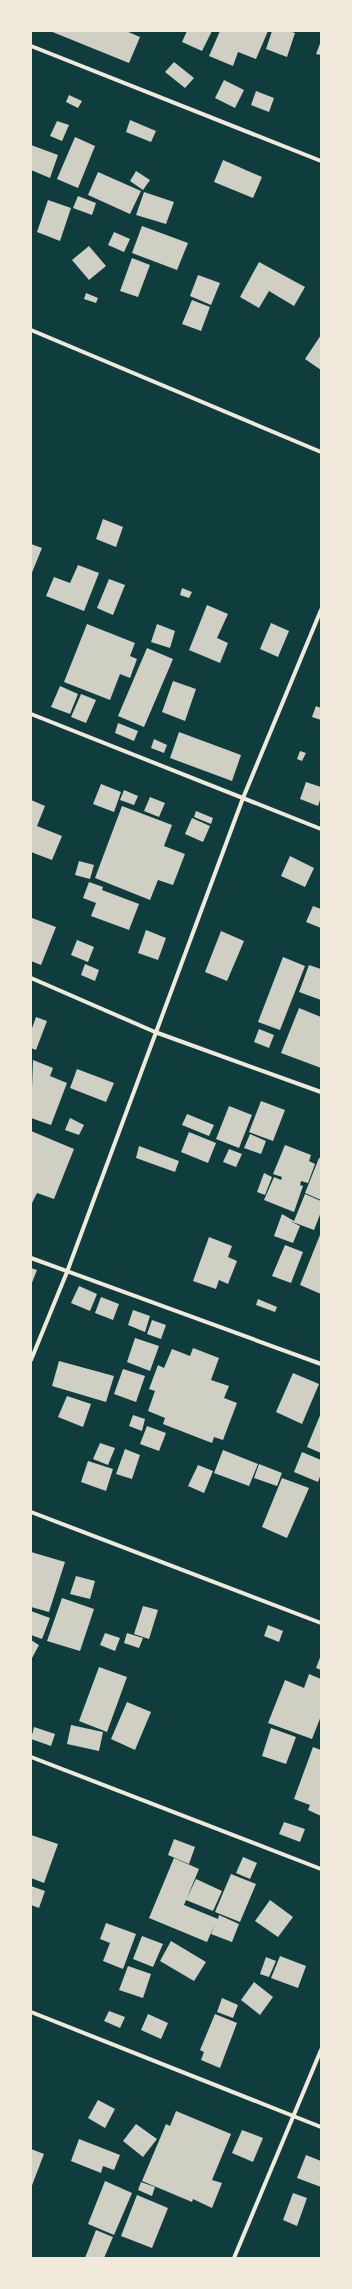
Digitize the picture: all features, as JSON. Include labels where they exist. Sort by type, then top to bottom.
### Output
[{"type":"street","points":[[31,46],[321,161]]},
{"type":"street","points":[[31,330],[321,452]]},
{"type":"street","points":[[31,1360],[67,1272],[243,798],[321,610]]},
{"type":"street","points":[[31,714],[321,829]]},
{"type":"street","points":[[31,978],[155,1032],[321,1092]]},
{"type":"street","points":[[31,1258],[321,1364]]},
{"type":"street","points":[[31,1512],[321,1624]]},
{"type":"street","points":[[31,1757],[321,1869]]},
{"type":"street","points":[[31,2012],[321,2127]]},
{"type":"street","points":[[234,2258],[321,2050]]},
{"type":"building","points":[[50,31],[126,31],[140,37],[129,63]]},
{"type":"building","points":[[187,31],[212,31],[202,51],[182,42]]},
{"type":"building","points":[[220,31],[268,31],[256,59],[238,52],[233,66],[209,56]]},
{"type":"building","points":[[272,31],[289,31],[295,33],[287,57],[266,49]]},
{"type":"building","points":[[321,41],[321,55],[316,54]]},
{"type":"building","points":[[174,62],[194,78],[185,88],[165,72]]},
{"type":"building","points":[[224,80],[244,90],[235,108],[215,98]]},
{"type":"building","points":[[256,91],[274,98],[269,112],[251,105]]},
{"type":"building","points":[[69,95],[82,101],[78,108],[66,102]]},
{"type":"building","points":[[130,120],[156,131],[151,142],[126,132]]},
{"type":"building","points":[[57,121],[69,125],[62,141],[50,136]]},
{"type":"building","points":[[75,137],[95,146],[78,188],[57,179]]},
{"type":"building","points":[[31,145],[58,155],[50,178],[31,170]]},
{"type":"building","points":[[223,160],[262,177],[253,198],[214,182]]},
{"type":"building","points":[[136,171],[150,180],[143,190],[130,181]]},
{"type":"building","points":[[98,172],[141,191],[130,214],[88,195]]},
{"type":"building","points":[[144,192],[174,202],[166,224],[136,215]]},
{"type":"building","points":[[78,196],[96,203],[92,215],[73,208]]},
{"type":"building","points":[[48,200],[71,208],[60,241],[37,232]]},
{"type":"building","points":[[142,226],[188,243],[177,270],[132,253]]},
{"type":"building","points":[[114,232],[130,239],[124,252],[108,245]]},
{"type":"building","points":[[89,246],[106,266],[89,280],[72,260]]},
{"type":"building","points":[[132,258],[150,265],[138,297],[120,291]]},
{"type":"building","points":[[259,262],[305,287],[294,306],[269,291],[259,308],[240,297]]},
{"type":"building","points":[[198,275],[220,283],[211,305],[190,296]]},
{"type":"building","points":[[86,293],[98,298],[96,303],[84,299]]},
{"type":"building","points":[[192,300],[210,307],[201,331],[182,324]]},
{"type":"building","points":[[321,335],[321,370],[305,359]]},
{"type":"building","points":[[103,519],[123,527],[116,547],[96,539]]},
{"type":"building","points":[[31,544],[42,548],[31,575]]},
{"type":"building","points":[[78,565],[99,573],[84,611],[46,596],[54,577],[70,583]]},
{"type":"building","points":[[109,579],[125,585],[113,615],[97,608]]},
{"type":"building","points":[[182,588],[192,592],[189,598],[180,595]]},
{"type":"building","points":[[207,605],[228,614],[217,638],[228,643],[220,663],[189,650]]},
{"type":"building","points":[[271,623],[289,631],[278,657],[260,649]]},
{"type":"building","points":[[87,624],[135,643],[130,656],[137,659],[130,678],[120,674],[110,700],[64,682]]},
{"type":"building","points":[[157,624],[175,631],[170,648],[151,642]]},
{"type":"building","points":[[147,648],[173,659],[144,727],[118,716]]},
{"type":"building","points":[[173,681],[196,689],[185,721],[162,712]]},
{"type":"building","points":[[60,686],[78,694],[70,714],[51,707]]},
{"type":"building","points":[[81,694],[96,700],[86,723],[71,717]]},
{"type":"building","points":[[316,706],[321,708],[321,720],[312,717]]},
{"type":"building","points":[[118,723],[138,731],[134,741],[115,733]]},
{"type":"building","points":[[179,732],[241,755],[232,781],[170,758]]},
{"type":"building","points":[[154,739],[167,745],[164,753],[151,748]]},
{"type":"building","points":[[300,751],[306,753],[302,761],[297,759]]},
{"type":"building","points":[[306,782],[321,787],[321,797],[318,806],[300,799]]},
{"type":"building","points":[[101,784],[121,792],[114,812],[93,804]]},
{"type":"building","points":[[124,790],[138,796],[134,805],[120,800]]},
{"type":"building","points":[[150,797],[165,803],[159,817],[144,811]]},
{"type":"building","points":[[31,800],[45,806],[37,826],[62,836],[52,860],[31,852]]},
{"type":"building","points":[[122,806],[172,825],[164,846],[185,854],[173,885],[158,880],[150,900],[95,878]]},
{"type":"building","points":[[196,811],[213,818],[211,824],[194,817]]},
{"type":"building","points":[[192,818],[210,826],[203,842],[185,834]]},
{"type":"building","points":[[290,856],[314,868],[305,887],[281,876]]},
{"type":"building","points":[[79,861],[94,865],[90,879],[75,875]]},
{"type":"building","points":[[89,882],[103,887],[102,890],[139,904],[129,930],[91,916],[96,903],[83,898]]},
{"type":"building","points":[[313,906],[321,909],[321,928],[306,922]]},
{"type":"building","points":[[32,918],[56,927],[41,965],[31,961]]},
{"type":"building","points":[[146,930],[166,938],[158,960],[138,953]]},
{"type":"building","points":[[221,931],[244,941],[227,981],[205,972]]},
{"type":"building","points":[[77,940],[94,947],[88,962],[71,955]]},
{"type":"building","points":[[283,957],[305,966],[280,1030],[258,1022]]},
{"type":"building","points":[[85,964],[99,970],[95,981],[81,975]]},
{"type":"building","points":[[309,965],[321,969],[321,1000],[299,992]]},
{"type":"building","points":[[299,1008],[321,1017],[321,1068],[281,1053]]},
{"type":"building","points":[[36,1017],[47,1021],[36,1050],[31,1048],[31,1031]]},
{"type":"building","points":[[259,1029],[274,1035],[269,1048],[254,1042]]},
{"type":"building","points":[[33,1060],[53,1068],[50,1076],[67,1083],[51,1125],[31,1118]]},
{"type":"building","points":[[77,1069],[114,1083],[106,1102],[70,1088]]},
{"type":"building","points":[[261,1101],[285,1110],[273,1141],[249,1132]]},
{"type":"building","points":[[229,1106],[252,1115],[239,1148],[216,1139]]},
{"type":"building","points":[[187,1114],[214,1125],[209,1136],[182,1125]]},
{"type":"building","points":[[70,1118],[84,1125],[79,1135],[65,1130]]},
{"type":"building","points":[[31,1131],[74,1149],[54,1199],[37,1193],[32,1203]]},
{"type":"building","points":[[189,1132],[216,1143],[208,1163],[181,1152]]},
{"type":"building","points":[[250,1134],[266,1141],[261,1154],[244,1148]]},
{"type":"building","points":[[285,1145],[311,1155],[309,1161],[315,1164],[308,1183],[301,1181],[300,1185],[303,1186],[294,1212],[264,1200],[274,1177],[281,1180],[282,1177],[273,1174]]},
{"type":"building","points":[[139,1146],[179,1161],[175,1172],[136,1158]]},
{"type":"building","points":[[229,1149],[242,1154],[236,1167],[223,1162]]},
{"type":"building","points":[[319,1158],[321,1158],[321,1200],[305,1193]]},
{"type":"building","points":[[264,1173],[272,1177],[265,1195],[257,1192]]},
{"type":"building","points":[[305,1194],[321,1201],[321,1212],[314,1230],[290,1221],[300,1226],[293,1243],[274,1236],[282,1214],[294,1221]]},
{"type":"building","points":[[320,1235],[321,1236],[321,1294],[300,1285]]},
{"type":"building","points":[[209,1237],[232,1246],[228,1257],[237,1261],[228,1284],[219,1280],[216,1289],[193,1281]]},
{"type":"building","points":[[285,1245],[303,1252],[291,1283],[272,1276]]},
{"type":"building","points":[[31,1268],[37,1270],[31,1285]]},
{"type":"building","points":[[79,1286],[97,1294],[90,1311],[71,1303]]},
{"type":"building","points":[[101,1297],[119,1304],[113,1320],[95,1313]]},
{"type":"building","points":[[258,1299],[277,1307],[275,1312],[256,1305]]},
{"type":"building","points":[[133,1310],[150,1316],[145,1332],[128,1325]]},
{"type":"building","points":[[152,1320],[166,1325],[161,1339],[147,1334]]},
{"type":"building","points":[[135,1338],[159,1346],[150,1371],[127,1362]]},
{"type":"building","points":[[193,1348],[219,1358],[211,1380],[229,1386],[224,1398],[237,1403],[223,1440],[214,1437],[212,1443],[163,1424],[165,1418],[148,1411],[155,1391],[149,1389],[158,1365],[164,1368],[172,1349],[190,1356]]},
{"type":"building","points":[[59,1361],[114,1376],[106,1402],[52,1386]]},
{"type":"building","points":[[123,1369],[145,1376],[136,1402],[114,1394]]},
{"type":"building","points":[[293,1373],[319,1384],[302,1424],[276,1412]]},
{"type":"building","points":[[67,1396],[91,1404],[83,1427],[58,1417]]},
{"type":"building","points":[[321,1413],[321,1453],[307,1447]]},
{"type":"building","points":[[133,1415],[145,1419],[142,1431],[129,1426]]},
{"type":"building","points":[[147,1426],[166,1433],[159,1451],[140,1444]]},
{"type":"building","points":[[100,1443],[115,1448],[108,1465],[93,1459]]},
{"type":"building","points":[[125,1449],[140,1455],[132,1479],[116,1474]]},
{"type":"building","points":[[223,1450],[258,1464],[249,1486],[214,1473]]},
{"type":"building","points":[[302,1452],[321,1460],[321,1474],[318,1482],[294,1472]]},
{"type":"building","points":[[88,1461],[113,1469],[106,1491],[81,1482]]},
{"type":"building","points":[[259,1464],[282,1473],[277,1486],[254,1478]]},
{"type":"building","points":[[198,1465],[213,1471],[204,1493],[188,1486]]},
{"type":"building","points":[[282,1478],[309,1488],[287,1538],[262,1527]]},
{"type":"building","points":[[31,1552],[65,1562],[49,1612],[31,1607]]},
{"type":"building","points":[[76,1576],[95,1581],[90,1599],[70,1594]]},
{"type":"building","points":[[62,1598],[94,1609],[80,1651],[47,1641]]},
{"type":"building","points":[[143,1606],[158,1610],[149,1639],[134,1634]]},
{"type":"building","points":[[31,1611],[50,1618],[42,1639],[31,1635]]},
{"type":"building","points":[[268,1625],[283,1631],[279,1642],[264,1636]]},
{"type":"building","points":[[105,1633],[120,1638],[115,1651],[100,1645]]},
{"type":"building","points":[[127,1633],[143,1638],[139,1648],[124,1643]]},
{"type":"building","points":[[31,1640],[39,1645],[32,1658],[31,1658]]},
{"type":"building","points":[[321,1655],[321,1670],[316,1668]]},
{"type":"building","points":[[99,1667],[127,1677],[107,1732],[79,1721]]},
{"type":"building","points":[[309,1674],[321,1679],[321,1716],[312,1739],[268,1723],[285,1680],[304,1688]]},
{"type":"building","points":[[127,1702],[151,1712],[135,1750],[111,1739]]},
{"type":"building","points":[[71,1725],[103,1732],[99,1751],[67,1744]]},
{"type":"building","points":[[34,1727],[55,1734],[51,1746],[31,1739]]},
{"type":"building","points":[[271,1728],[296,1737],[286,1764],[262,1756]]},
{"type":"building","points":[[313,1747],[321,1750],[321,1816],[308,1810],[310,1805],[294,1799]]},
{"type":"building","points":[[284,1822],[305,1829],[300,1842],[279,1834]]},
{"type":"building","points":[[31,1835],[58,1844],[44,1883],[31,1878]]},
{"type":"building","points":[[174,1839],[195,1847],[189,1864],[168,1855]]},
{"type":"building","points":[[243,1857],[257,1863],[250,1879],[236,1873]]},
{"type":"building","points":[[174,1858],[199,1869],[184,1905],[218,1919],[219,1915],[239,1924],[232,1942],[211,1934],[215,1924],[207,1942],[149,1918]]},
{"type":"building","points":[[231,1874],[256,1884],[240,1922],[215,1912]]},
{"type":"building","points":[[196,1879],[222,1891],[213,1911],[186,1900]]},
{"type":"building","points":[[31,1886],[45,1891],[39,1908],[31,1905]]},
{"type":"building","points":[[270,1900],[293,1917],[278,1937],[255,1921]]},
{"type":"building","points":[[106,1923],[136,1934],[123,1969],[103,1961],[110,1943],[100,1939]]},
{"type":"building","points":[[142,1936],[163,1944],[153,1967],[133,1959]]},
{"type":"building","points":[[171,1941],[206,1962],[194,1981],[160,1961]]},
{"type":"building","points":[[280,1956],[306,1966],[298,1988],[271,1978]]},
{"type":"building","points":[[266,1957],[276,1961],[269,1977],[260,1974]]},
{"type":"building","points":[[128,1966],[151,1974],[143,1998],[119,1990]]},
{"type":"building","points":[[254,1982],[273,1997],[260,2015],[241,2000]]},
{"type":"building","points":[[222,1998],[238,2005],[233,2018],[217,2012]]},
{"type":"building","points":[[109,2011],[125,2017],[120,2028],[104,2021]]},
{"type":"building","points":[[148,2014],[168,2023],[161,2039],[141,2030]]},
{"type":"building","points":[[215,2014],[237,2023],[220,2068],[201,2060],[204,2052],[200,2050]]},
{"type":"building","points":[[98,2100],[115,2109],[105,2128],[88,2118]]},
{"type":"building","points":[[176,2111],[231,2134],[212,2180],[222,2183],[212,2208],[193,2199],[192,2202],[142,2181],[166,2124],[170,2126]]},
{"type":"building","points":[[136,2124],[157,2139],[143,2157],[123,2141]]},
{"type":"building","points":[[242,2130],[263,2138],[253,2162],[232,2153]]},
{"type":"building","points":[[79,2139],[120,2155],[114,2170],[103,2166],[101,2173],[71,2161]]},
{"type":"building","points":[[31,2149],[44,2154],[31,2188]]},
{"type":"building","points":[[306,2155],[321,2161],[321,2187],[297,2178]]},
{"type":"building","points":[[105,2181],[132,2193],[114,2235],[88,2224]]},
{"type":"building","points":[[141,2182],[155,2187],[152,2196],[138,2190]]},
{"type":"building","points":[[293,2193],[307,2198],[297,2226],[283,2220]]},
{"type":"building","points":[[137,2195],[168,2208],[152,2248],[121,2236]]},
{"type":"building","points":[[96,2230],[113,2237],[104,2258],[85,2258]]}]
